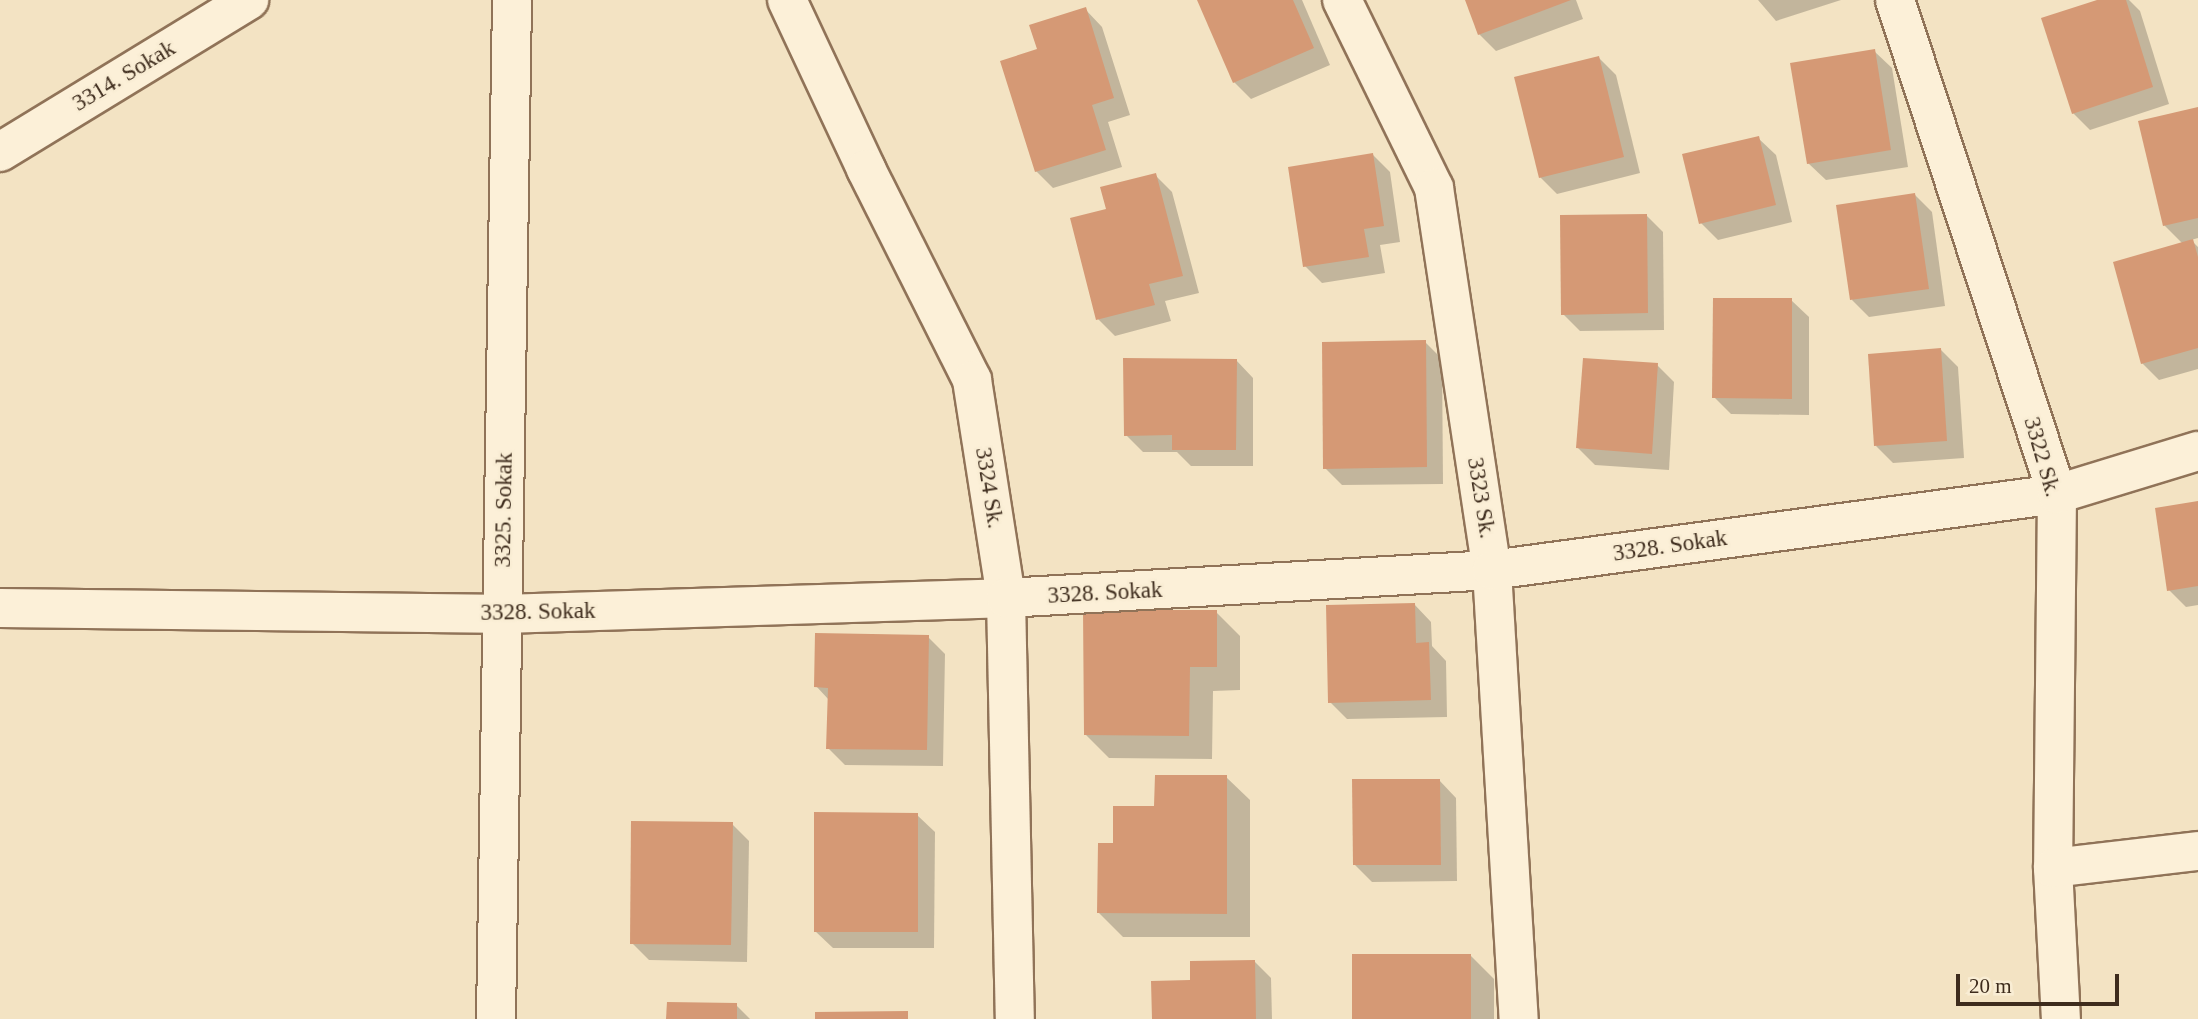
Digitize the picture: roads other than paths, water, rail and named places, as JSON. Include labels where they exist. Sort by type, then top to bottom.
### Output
[{"type":"street","name":"3314. Sokak","points":[[0,152],[249,0]]},
{"type":"street","name":"3325. Sokak","points":[[496,1019],[512,0]]},
{"type":"street","name":"3324 Sk.","points":[[786,0],[866,169],[972,380],[1006,598],[1015,1019]]},
{"type":"street","name":"3323 Sk.","points":[[1342,0],[1434,188],[1492,570],[1519,1019]]},
{"type":"street","name":"3322 Sk.","points":[[1895,0],[2057,494],[2053,868],[2061,1019]]},
{"type":"street","name":"3328. Sokak","points":[[0,608],[503,614],[1006,598],[1492,570],[2057,494],[2198,451]]},
{"type":"street","points":[[2053,868],[2198,851]]}]
